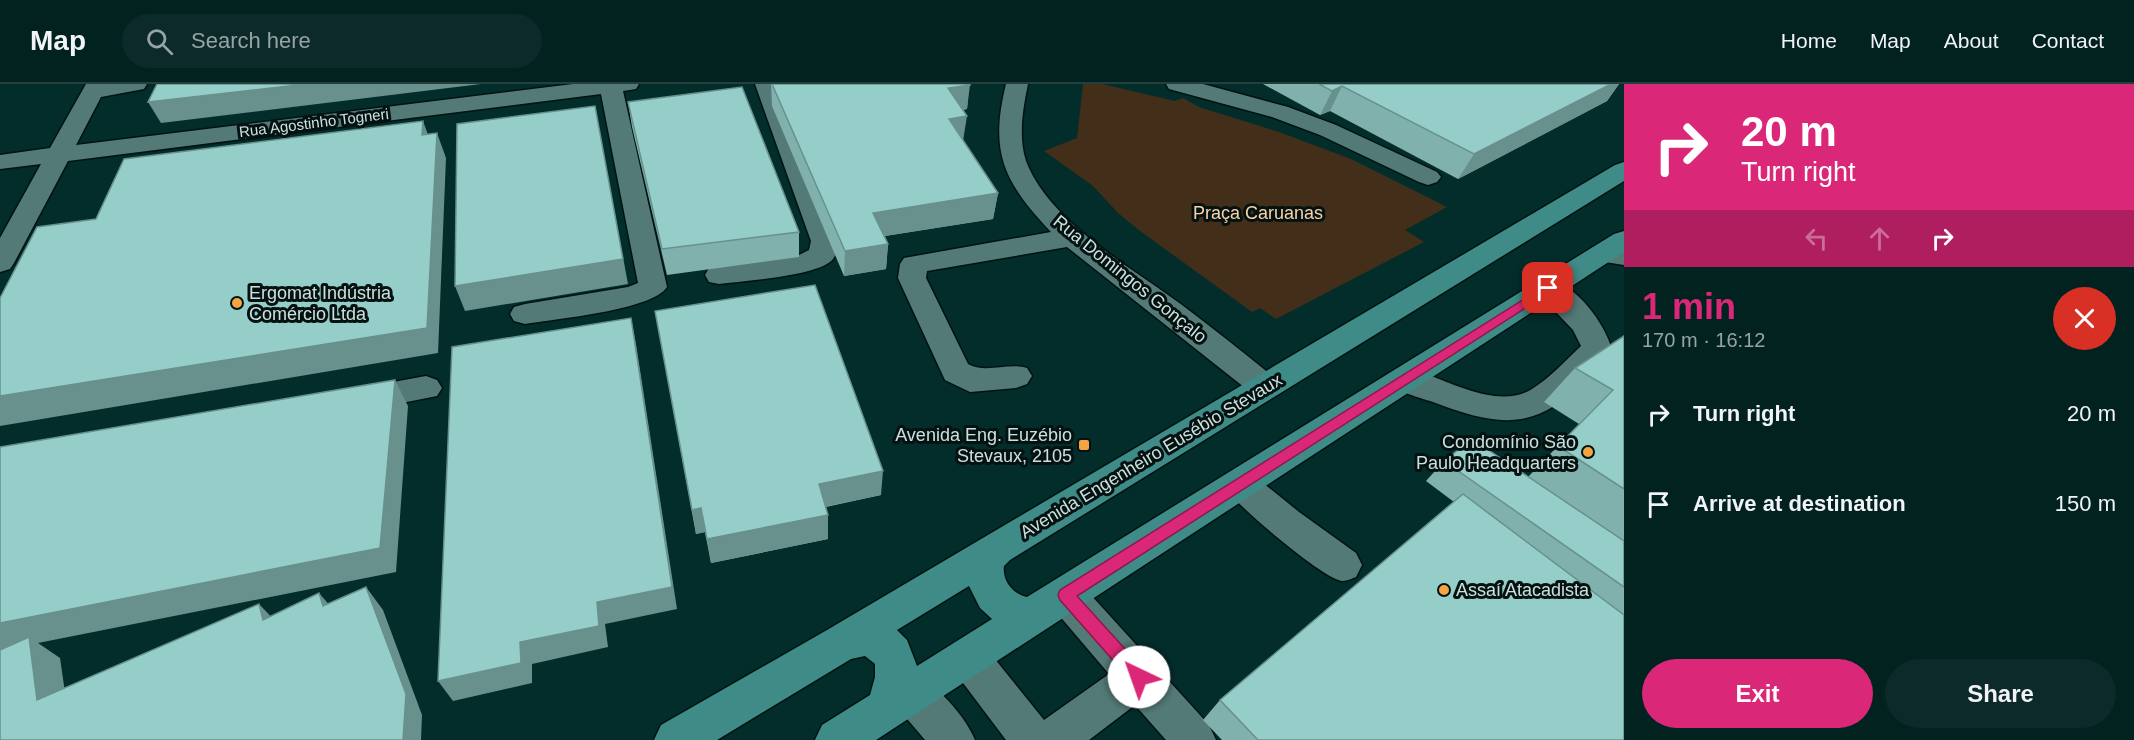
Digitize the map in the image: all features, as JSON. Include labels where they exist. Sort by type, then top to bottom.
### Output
[{"type":"main road","name":"Avenida Engenheiro Eusébio Stevaux","points":[[676,740],[841,643],[1624,170]]},
{"type":"main road","points":[[837,740],[1548,288],[1617,250]]},
{"type":"main road","points":[[1002,545],[991,554],[985,564],[985,578],[990,591],[1001,604],[1015,613],[1030,615],[1054,603]]},
{"type":"main road","points":[[841,643],[865,637],[874,639],[893,653],[896,658],[895,680],[899,701]]},
{"type":"street","points":[[2,255],[95,88],[136,84]]},
{"type":"street","points":[[719,275],[805,263],[822,255],[825,241],[766,84]]},
{"type":"street","name":"Rua Domingos Gonçalo","points":[[1017,84],[1010,124],[1014,160],[1032,193],[1073,237],[1265,387]]},
{"type":"street","points":[[1177,84],[1280,112],[1328,130],[1428,177]]},
{"type":"street","points":[[525,314],[634,296],[653,287],[619,85]]},
{"type":"street","name":"Rua Agostinho Togneri","points":[[0,162],[619,85]]},
{"type":"street","points":[[1016,376],[970,380],[956,372],[912,278],[914,264],[1073,237]]},
{"type":"street","points":[[2,255],[37,246]]},
{"type":"street","points":[[1405,379],[1492,409],[1510,410],[1541,400],[1597,349],[1594,335],[1587,326],[1574,310],[1548,288]]},
{"type":"street","points":[[321,405],[426,388]]},
{"type":"street","points":[[1240,484],[1286,523],[1343,565]]},
{"type":"street","points":[[1054,603],[1139,677],[1194,740]]},
{"type":"street","points":[[968,657],[1033,740]]},
{"type":"street","points":[[1053,740],[1139,677]]},
{"type":"street","points":[[899,701],[953,740]]},
{"type":"green space","name":"Praça Caruanas","points":[[1083,84],[1102,84],[1175,101],[1183,98],[1199,107],[1279,132],[1351,159],[1447,207],[1405,230],[1424,242],[1276,319],[1260,308],[1252,312],[1140,231],[1118,213],[1093,186],[1044,151],[1077,138]]},
{"type":"building","points":[[157,84],[306,84],[148,102]]},
{"type":"building","points":[[772,84],[969,84],[948,88],[967,116],[949,119],[998,193],[873,213],[888,244],[845,251]]},
{"type":"building","points":[[1319,84],[1611,84],[1474,154],[1342,86],[1332,91]]},
{"type":"building","points":[[742,87],[799,232],[662,249],[628,102]]},
{"type":"building","points":[[595,106],[623,259],[455,286],[457,124]]},
{"type":"building","name":"Ergomat Indústria Comércio Ltda","points":[[423,121],[422,135],[437,133],[427,328],[0,396],[0,298],[37,227],[96,219],[124,159]]},
{"type":"building","points":[[815,285],[883,471],[819,484],[828,515],[707,539],[701,508],[692,510],[655,311]]},
{"type":"building","points":[[631,318],[672,587],[597,602],[599,626],[520,642],[521,663],[438,681],[452,347]]},
{"type":"building","points":[[1624,336],[1624,489],[1558,446],[1613,390],[1575,368]]},
{"type":"building","points":[[395,380],[380,548],[0,623],[0,447]]},
{"type":"building","points":[[1472,439],[1624,541],[1624,587],[1444,461]]},
{"type":"building","name":"Assaí Atacadista","points":[[1463,494],[1624,615],[1624,740],[1258,740],[1220,700]]},
{"type":"building","points":[[366,587],[406,694],[403,740],[0,740],[0,650],[29,637],[37,700],[259,604],[263,620],[319,593],[323,606]]},
{"type":"place","name":"Ergomat Indústria Comércio Ltda","points":[[237,303]]},
{"type":"place","name":"Avenida Eng. Euzébio Stevaux, 2105","points":[[1084,445]]},
{"type":"place","name":"Condomínio São Paulo Headquarters","points":[[1588,452]]},
{"type":"place","name":"Assaí Atacadista","points":[[1444,590]]},
{"type":"route","points":[[1139,677],[1066,595],[1548,288]]}]
